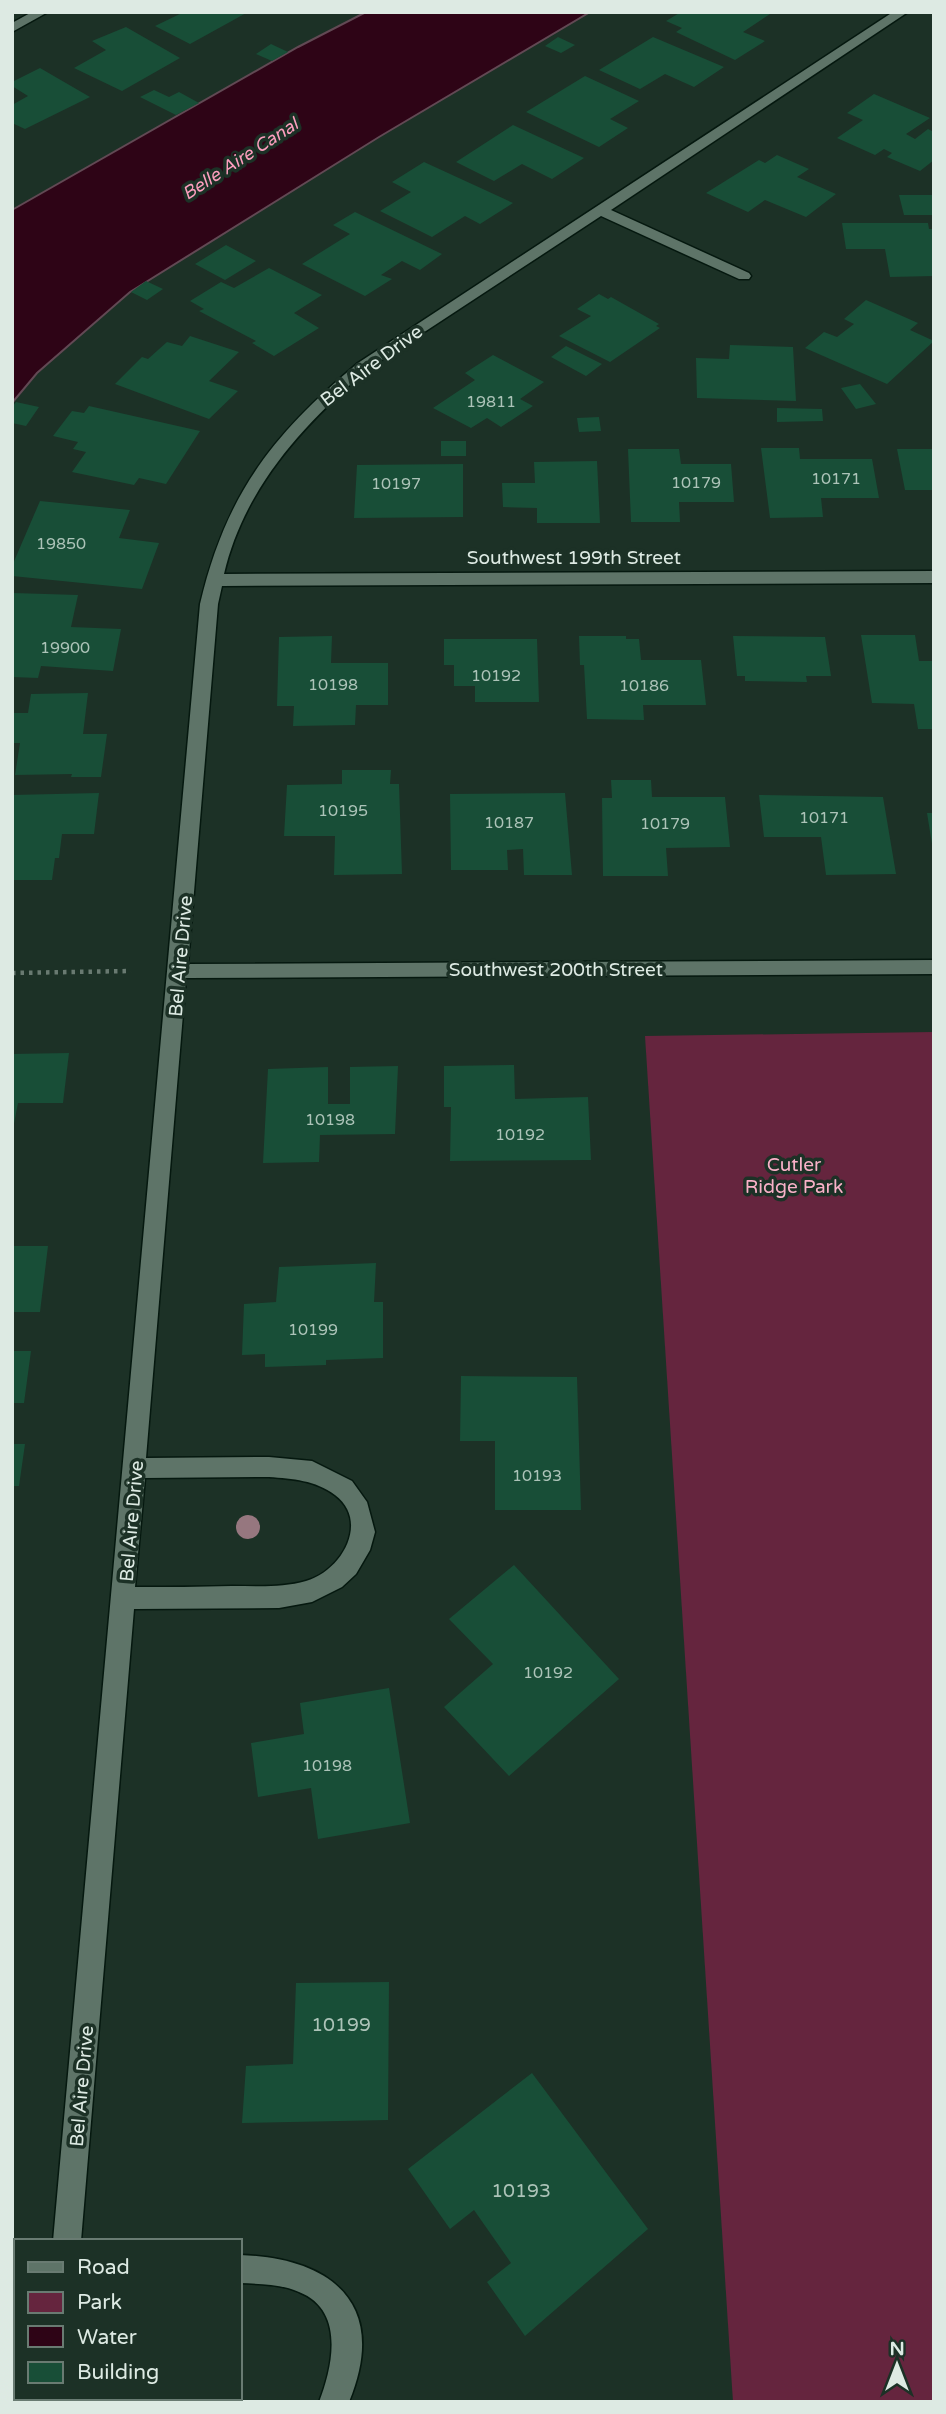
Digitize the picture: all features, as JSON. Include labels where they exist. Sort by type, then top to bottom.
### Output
[{"type":"street","points":[[12,28],[42,12]]},
{"type":"street","name":"Bel Aire Drive","points":[[67,2239],[214,580],[231,527],[249,488],[283,441],[325,397],[398,341],[902,12]]},
{"type":"street","points":[[600,210],[744,276]]},
{"type":"street","name":"Southwest 199th Street","points":[[214,580],[934,577]]},
{"type":"street","name":"Southwest 200th Street","points":[[178,971],[934,967]]},
{"type":"street","points":[[124,1598],[279,1597],[312,1591],[334,1579],[348,1566],[358,1550],[363,1532],[356,1502],[344,1488],[312,1471],[269,1467],[135,1468]]},
{"type":"street","points":[[242,2269],[265,2269],[295,2274],[318,2286],[334,2299],[347,2342],[345,2368],[333,2402]]},
{"type":"path","points":[[12,973],[131,971]]},
{"type":"green space","name":"Cutler Ridge Park","points":[[934,1032],[934,2402],[733,2402],[645,1036]]},
{"type":"water","name":"Belle Aire Canal","points":[[366,12],[590,12],[379,137],[130,292],[37,373],[12,403],[12,210],[298,47]]},
{"type":"building","points":[[184,12],[248,12],[190,44],[155,26]]},
{"type":"building","points":[[681,12],[770,14],[743,32],[765,41],[735,60],[676,32],[682,28],[666,21]]},
{"type":"building","points":[[126,27],[180,58],[122,91],[74,68],[106,50],[92,41]]},
{"type":"building","points":[[558,37],[575,45],[561,53],[545,46]]},
{"type":"building","points":[[653,37],[724,67],[694,87],[665,74],[640,89],[599,70]]},
{"type":"building","points":[[271,44],[288,52],[272,61],[256,54]]},
{"type":"building","points":[[40,68],[90,97],[25,129],[12,123],[12,105],[28,96],[12,86],[12,82]]},
{"type":"building","points":[[585,76],[639,101],[610,119],[628,128],[599,147],[526,112]]},
{"type":"building","points":[[154,90],[169,97],[179,92],[199,103],[176,115],[140,97]]},
{"type":"building","points":[[874,94],[930,118],[906,134],[915,139],[928,129],[934,132],[934,160],[920,171],[887,157],[892,153],[884,149],[875,155],[837,138],[863,120],[847,113]]},
{"type":"building","points":[[513,125],[584,158],[552,179],[522,164],[494,181],[456,162]]},
{"type":"building","points":[[777,155],[809,169],[797,177],[836,194],[806,217],[765,200],[748,212],[706,193],[759,160],[765,163]]},
{"type":"building","points":[[424,162],[513,203],[480,224],[465,216],[432,237],[380,211],[411,192],[392,182]]},
{"type":"building","points":[[899,195],[934,195],[934,215],[904,215]]},
{"type":"building","points":[[355,212],[442,254],[420,270],[402,261],[381,275],[392,279],[365,296],[302,264],[350,234],[333,225]]},
{"type":"building","points":[[842,223],[928,223],[929,229],[934,229],[934,276],[890,277],[885,249],[846,249]]},
{"type":"building","points":[[226,245],[256,261],[225,280],[195,264]]},
{"type":"building","points":[[269,268],[322,295],[294,313],[319,328],[274,356],[252,343],[256,341],[199,311],[204,309],[190,301],[221,282],[234,288]]},
{"type":"building","points":[[146,281],[163,289],[147,300],[131,292]]},
{"type":"building","points":[[599,294],[608,299],[611,297],[659,324],[656,326],[660,328],[610,362],[559,336],[591,316],[577,309]]},
{"type":"building","points":[[866,300],[918,323],[910,330],[934,341],[887,384],[805,348],[824,332],[837,337],[854,324],[844,319]]},
{"type":"building","points":[[190,336],[239,352],[209,381],[238,391],[209,419],[115,384],[142,357],[148,359],[167,342],[182,346]]},
{"type":"building","points":[[730,345],[793,347],[796,401],[697,398],[696,358],[729,359]]},
{"type":"building","points":[[566,346],[602,364],[586,376],[551,357]]},
{"type":"building","points":[[493,355],[544,382],[520,399],[533,406],[501,427],[487,418],[471,428],[433,408],[475,380],[465,373]]},
{"type":"building","points":[[860,384],[876,404],[856,409],[841,388]]},
{"type":"building","points":[[16,402],[39,407],[26,426],[12,423],[12,407]]},
{"type":"building","points":[[89,406],[200,431],[166,484],[139,478],[134,485],[72,472],[86,452],[73,449],[78,442],[53,436],[72,411],[84,413]]},
{"type":"building","points":[[777,408],[822,409],[823,421],[777,422]]},
{"type":"building","points":[[599,417],[601,431],[579,432],[577,418]]},
{"type":"building","points":[[441,441],[466,441],[466,456],[441,456]]},
{"type":"building","points":[[761,448],[799,448],[800,459],[872,459],[879,498],[821,498],[823,517],[770,518]]},
{"type":"building","points":[[628,449],[679,449],[681,464],[731,464],[734,502],[679,502],[680,522],[631,522]]},
{"type":"building","points":[[897,449],[934,449],[934,490],[905,490]]},
{"type":"building","points":[[597,461],[600,523],[537,523],[537,508],[503,507],[502,483],[535,483],[534,462]]},
{"type":"building","points":[[463,464],[463,517],[354,518],[357,465]]},
{"type":"building","points":[[40,501],[130,510],[119,538],[159,543],[142,589],[12,576],[12,566]]},
{"type":"building","points":[[13,593],[78,595],[71,627],[121,629],[113,671],[41,666],[38,678],[12,677]]},
{"type":"building","points":[[861,635],[915,635],[919,661],[934,661],[934,729],[918,729],[914,704],[872,703]]},
{"type":"building","points":[[332,636],[331,663],[388,663],[388,705],[356,705],[355,725],[293,726],[294,706],[277,706],[279,637]]},
{"type":"building","points":[[579,636],[626,636],[626,639],[639,639],[641,660],[701,660],[706,705],[643,705],[644,720],[587,719],[584,665],[580,665]]},
{"type":"building","points":[[733,636],[825,637],[831,676],[806,676],[807,682],[745,681],[745,676],[737,676]]},
{"type":"building","points":[[444,639],[537,639],[539,702],[475,702],[475,686],[454,686],[454,665],[444,665]]},
{"type":"building","points":[[88,693],[83,734],[107,734],[101,777],[71,777],[72,774],[15,775],[20,743],[12,743],[12,713],[28,713],[31,694]]},
{"type":"building","points":[[342,770],[391,770],[390,784],[399,784],[402,874],[334,875],[335,836],[284,836],[287,785],[342,784]]},
{"type":"building","points":[[611,780],[651,780],[652,797],[725,797],[730,847],[666,848],[668,876],[603,876],[602,798],[612,798]]},
{"type":"building","points":[[99,793],[94,834],[62,834],[59,858],[55,858],[52,880],[12,880],[12,795]]},
{"type":"building","points":[[565,793],[572,875],[524,875],[523,849],[507,850],[508,870],[451,870],[450,794]]},
{"type":"building","points":[[759,795],[883,797],[896,874],[826,875],[821,837],[764,837]]},
{"type":"building","points":[[927,813],[934,813],[934,844],[932,844]]},
{"type":"building","points":[[69,1053],[63,1103],[18,1103],[12,1134],[12,1054]]},
{"type":"building","points":[[514,1065],[515,1099],[588,1097],[591,1160],[450,1161],[451,1107],[444,1107],[444,1066]]},
{"type":"building","points":[[398,1066],[395,1134],[320,1135],[319,1162],[263,1163],[268,1069],[328,1067],[328,1104],[350,1104],[350,1067]]},
{"type":"building","points":[[12,1246],[48,1246],[40,1312],[12,1312]]},
{"type":"building","points":[[376,1263],[374,1302],[383,1302],[383,1358],[326,1360],[326,1365],[265,1367],[265,1354],[242,1355],[244,1304],[276,1302],[279,1267]]},
{"type":"building","points":[[12,1351],[31,1351],[24,1403],[12,1403]]},
{"type":"building","points":[[461,1376],[577,1377],[581,1510],[495,1510],[495,1441],[460,1441]]},
{"type":"building","points":[[12,1444],[25,1444],[19,1486],[12,1486]]},
{"type":"building","points":[[514,1565],[619,1679],[509,1776],[444,1707],[493,1664],[449,1619]]},
{"type":"building","points":[[389,1688],[410,1823],[318,1839],[311,1788],[258,1797],[251,1743],[304,1734],[300,1703]]},
{"type":"building","points":[[389,1982],[388,2120],[242,2123],[246,2066],[293,2064],[296,1983]]},
{"type":"building","points":[[532,2073],[648,2229],[525,2336],[487,2282],[511,2263],[474,2210],[450,2229],[408,2169]]}]
